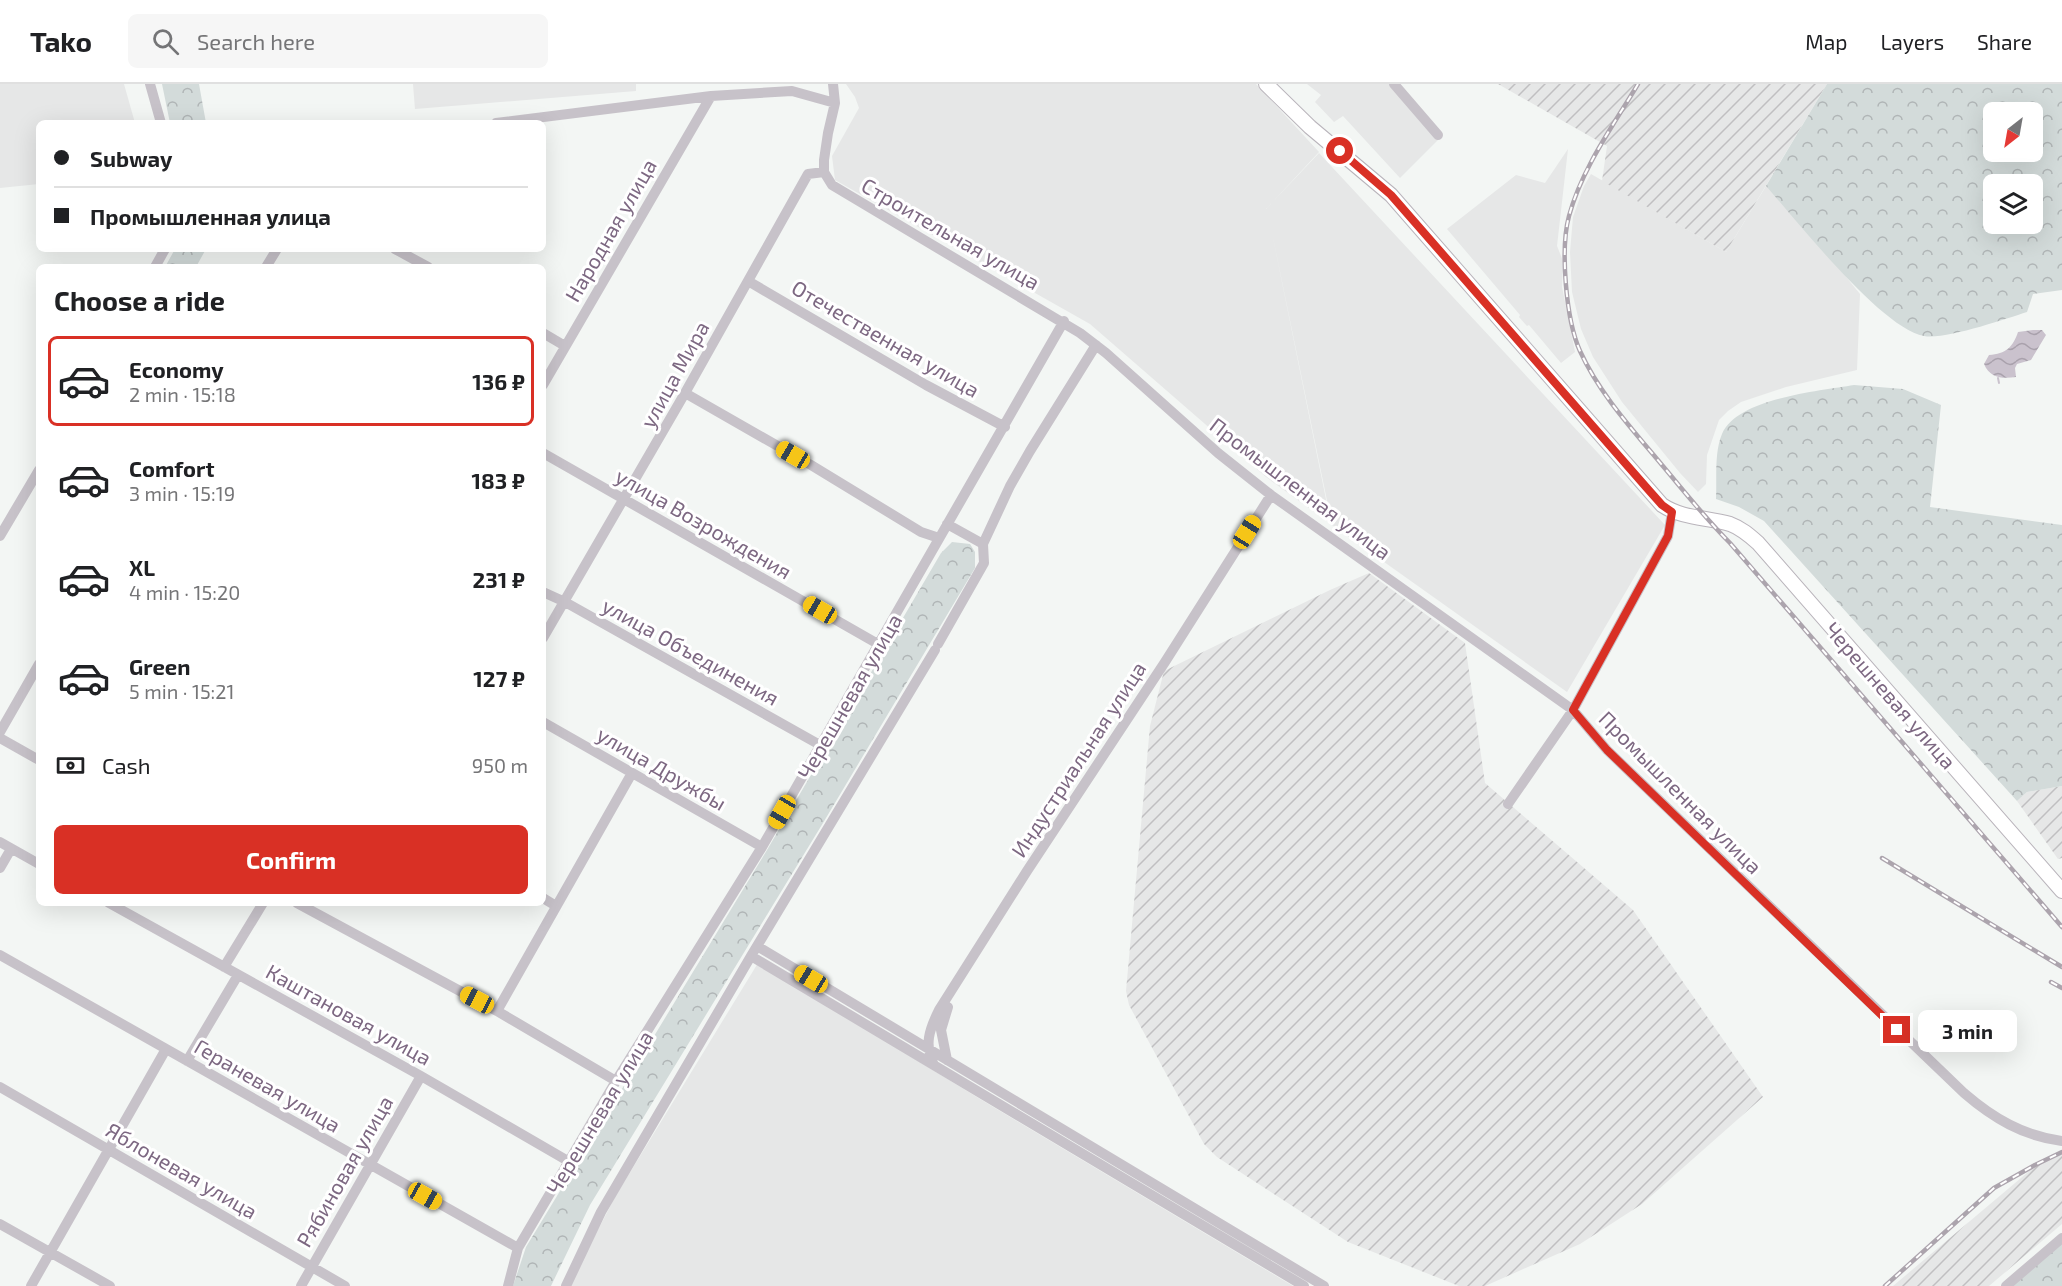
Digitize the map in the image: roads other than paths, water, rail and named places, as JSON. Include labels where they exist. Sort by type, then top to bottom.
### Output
[{"type":"main road","points":[[1268,86],[1310,127],[1391,195],[1646,487],[1662,505],[1672,512]]},
{"type":"main road","name":"Черешневая улица","points":[[1672,512],[1731,524],[1744,530],[1758,543],[2062,891]]},
{"type":"street","points":[[150,84],[160,120]]},
{"type":"street","points":[[824,172],[828,133],[836,103],[833,84]]},
{"type":"street","points":[[1394,84],[1438,135]]},
{"type":"street","points":[[520,120],[711,96],[792,91],[836,103]]},
{"type":"street","name":"Народная улица","points":[[546,380],[711,96]]},
{"type":"street","name":"улица Мира","points":[[546,633],[808,174],[824,172]]},
{"type":"street","name":"Строительная улица","points":[[824,172],[832,185],[847,195],[999,286],[1064,321]]},
{"type":"street","points":[[401,252],[423,264]]},
{"type":"street","points":[[404,264],[408,256]]},
{"type":"street","name":"Отечественная улица","points":[[748,281],[926,385],[1005,427]]},
{"type":"street","name":"Промышленная улица","points":[[1064,321],[1096,345],[1218,453],[1271,495],[1573,710],[1607,750],[1984,1111],[2034,1137],[2062,1141]]},
{"type":"street","name":"Черешневая улица","points":[[508,1286],[518,1248],[568,1161],[762,847],[1064,321]]},
{"type":"street","points":[[546,335],[565,346]]},
{"type":"street","points":[[566,1286],[601,1212],[754,951],[937,647],[984,563],[983,544],[1010,486],[1096,345]]},
{"type":"street","points":[[685,393],[921,532],[939,538]]},
{"type":"street","name":"улица Возрождения","points":[[546,455],[878,644]]},
{"type":"street","points":[[0,536],[36,475]]},
{"type":"street","name":"Индустриальная улица","points":[[928,1049],[931,1028],[965,968],[1271,495]]},
{"type":"street","points":[[1508,804],[1573,710],[1668,536],[1672,512]]},
{"type":"street","points":[[947,524],[983,544]]},
{"type":"street","name":"улица Объединения","points":[[546,593],[820,745]]},
{"type":"street","points":[[0,732],[36,669]]},
{"type":"street","name":"улица Дружбы","points":[[546,725],[762,847]]},
{"type":"street","points":[[0,738],[36,758]]},
{"type":"street","points":[[498,1011],[632,773]]},
{"type":"street","points":[[0,842],[36,862]]},
{"type":"street","points":[[0,868],[11,849]]},
{"type":"street","points":[[546,900],[556,906]]},
{"type":"street","name":"Каштановая улица","points":[[114,906],[421,1076],[568,1161]]},
{"type":"street","points":[[224,967],[261,906]]},
{"type":"street","points":[[313,907],[498,1011],[616,1082]]},
{"type":"street","points":[[754,951],[947,1060],[1091,1153]]},
{"type":"street","points":[[754,951],[934,1065],[1091,1153],[1277,1264],[1324,1286]]},
{"type":"street","name":"Гераневая улица","points":[[0,955],[518,1248]]},
{"type":"street","points":[[947,1060],[942,1041],[943,1022],[965,968]]},
{"type":"street","points":[[187,1061],[238,975]]},
{"type":"street","points":[[31,1286],[166,1049]]},
{"type":"street","points":[[928,1049],[934,1065]]},
{"type":"street","name":"Рябиновая улица","points":[[301,1286],[421,1076]]},
{"type":"street","name":"Яблоневая улица","points":[[0,1087],[345,1286]]},
{"type":"street","points":[[0,1224],[110,1286]]},
{"type":"street","points":[[2006,1286],[2062,1238]]},
{"type":"street","points":[[1277,1264],[1304,1286]]},
{"type":"water","points":[[2042,330],[2046,335],[2031,360],[2017,364],[2016,377],[2006,378],[1993,375],[1987,369],[1984,364],[1989,355],[2008,349],[2018,332]]},
{"type":"waterway","points":[[1998,378],[1999,383]]},
{"type":"railway","points":[[1638,84],[1590,164],[1569,216],[1565,247],[1566,284],[1571,321],[1580,351],[1597,381],[1639,438],[2062,927]]},
{"type":"railway","points":[[1882,858],[2062,967]]},
{"type":"railway","points":[[2051,982],[2062,988]]},
{"type":"railway","points":[[1885,1286],[1994,1188],[2062,1152]]}]
